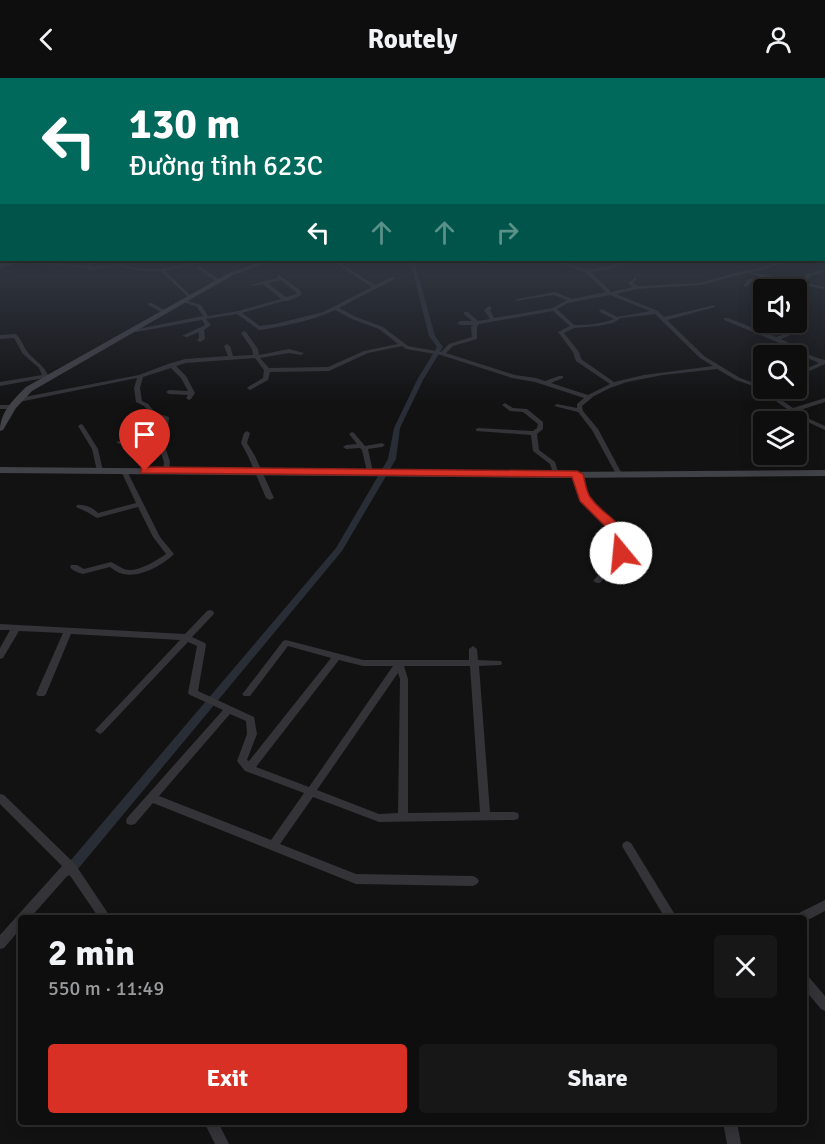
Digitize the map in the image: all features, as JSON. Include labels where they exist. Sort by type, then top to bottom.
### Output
[{"type":"main road","points":[[0,428],[12,407],[29,389],[180,304]]},
{"type":"main road","points":[[0,470],[556,475],[825,473]]},
{"type":"street","points":[[150,304],[165,312]]},
{"type":"street","points":[[185,336],[208,325],[199,306],[195,304]]},
{"type":"street","points":[[136,330],[270,304]]},
{"type":"street","points":[[238,312],[263,328],[305,319],[343,304]]},
{"type":"street","points":[[460,323],[477,323],[492,318],[554,309],[566,304]]},
{"type":"street","points":[[636,304],[656,312],[702,357],[738,379],[753,383]]},
{"type":"street","points":[[663,319],[714,306]]},
{"type":"street","points":[[335,308],[375,326],[401,345],[514,377],[545,383],[587,397]]},
{"type":"street","points":[[489,308],[487,310],[492,318]]},
{"type":"street","points":[[554,309],[573,326]]},
{"type":"street","points":[[602,311],[618,319]]},
{"type":"street","points":[[612,383],[578,360],[576,352],[561,332],[573,326],[600,325],[656,312]]},
{"type":"street","points":[[466,313],[477,323]]},
{"type":"street","points":[[726,319],[755,327],[796,348],[800,353],[824,362]]},
{"type":"street","points":[[438,354],[451,345],[475,338],[477,323]]},
{"type":"street","points":[[367,330],[375,326]]},
{"type":"street","points":[[200,340],[202,339],[202,328]]},
{"type":"street","points":[[244,333],[255,349],[256,356],[267,370],[266,379],[250,387]]},
{"type":"street","points":[[776,339],[790,334],[788,333]]},
{"type":"street","points":[[0,337],[16,336],[25,353],[41,368],[46,378],[0,384]]},
{"type":"street","points":[[267,370],[328,369],[366,352],[401,345]]},
{"type":"street","points":[[227,346],[231,358]]},
{"type":"street","points":[[19,400],[140,376],[185,361],[256,356],[285,351],[301,353]]},
{"type":"street","points":[[807,370],[824,362]]},
{"type":"street","points":[[169,393],[191,395],[186,379],[170,365]]},
{"type":"street","points":[[619,474],[595,429],[580,411],[579,405],[587,397],[612,383],[717,367]]},
{"type":"street","points":[[140,376],[137,388],[139,402],[146,405],[154,415],[166,416],[165,429],[159,437]]},
{"type":"street","points":[[545,383],[561,377]]},
{"type":"street","points":[[778,399],[792,410],[823,426]]},
{"type":"street","points":[[792,410],[825,400]]},
{"type":"street","points":[[478,430],[534,433],[542,427],[538,420],[525,410],[512,410],[506,405]]},
{"type":"street","points":[[557,406],[580,411]]},
{"type":"street","points":[[0,407],[12,407]]},
{"type":"street","points":[[81,426],[95,448],[100,471]]},
{"type":"street","points":[[516,426],[524,432]]},
{"type":"street","points":[[247,433],[244,443],[253,456],[270,498]]},
{"type":"street","points":[[534,433],[535,449],[553,463],[556,475]]},
{"type":"street","points":[[119,442],[146,434],[159,437]]},
{"type":"street","points":[[352,434],[362,447],[370,472]]},
{"type":"street","points":[[159,437],[167,462],[166,471]]},
{"type":"street","points":[[346,447],[382,445]]},
{"type":"street","points":[[74,567],[83,572],[111,564],[125,572],[132,572],[151,566],[168,556],[169,552],[158,537],[124,471]]},
{"type":"street","points":[[577,474],[584,498],[615,528],[621,540],[618,558],[597,581]]},
{"type":"street","points":[[80,507],[90,510],[95,516],[140,504]]},
{"type":"street","points":[[100,730],[210,613]]},
{"type":"street","points":[[0,627],[185,637],[202,645],[199,670],[192,688],[194,693],[251,719],[252,735],[242,761],[249,768],[379,818],[514,816]]},
{"type":"street","points":[[0,656],[16,628]]},
{"type":"street","points":[[41,694],[68,631]]},
{"type":"street","points":[[247,694],[286,643],[336,658],[363,663],[498,663]]},
{"type":"street","points":[[473,649],[485,816]]},
{"type":"street","points":[[249,768],[336,658]]},
{"type":"street","points":[[273,846],[399,664]]},
{"type":"street","points":[[399,664],[404,679],[403,818]]},
{"type":"street","points":[[131,821],[229,709]]},
{"type":"street","points":[[0,798],[71,868],[103,915]]},
{"type":"street","points":[[152,798],[356,879],[473,881]]},
{"type":"street","points":[[627,846],[669,915]]},
{"type":"street","points":[[26,915],[71,868]]},
{"type":"street","points":[[807,915],[825,905]]},
{"type":"street","points":[[0,944],[18,924]]},
{"type":"street","points":[[807,984],[825,1005]]},
{"type":"street","points":[[212,1125],[222,1144]]},
{"type":"street","points":[[731,1125],[734,1144]]},
{"type":"waterway","points":[[69,871],[339,549],[392,459],[397,428],[420,380],[440,347],[432,336],[424,304]]},
{"type":"route","points":[[145,471],[577,474],[584,498],[609,521],[619,534],[621,553]]}]
